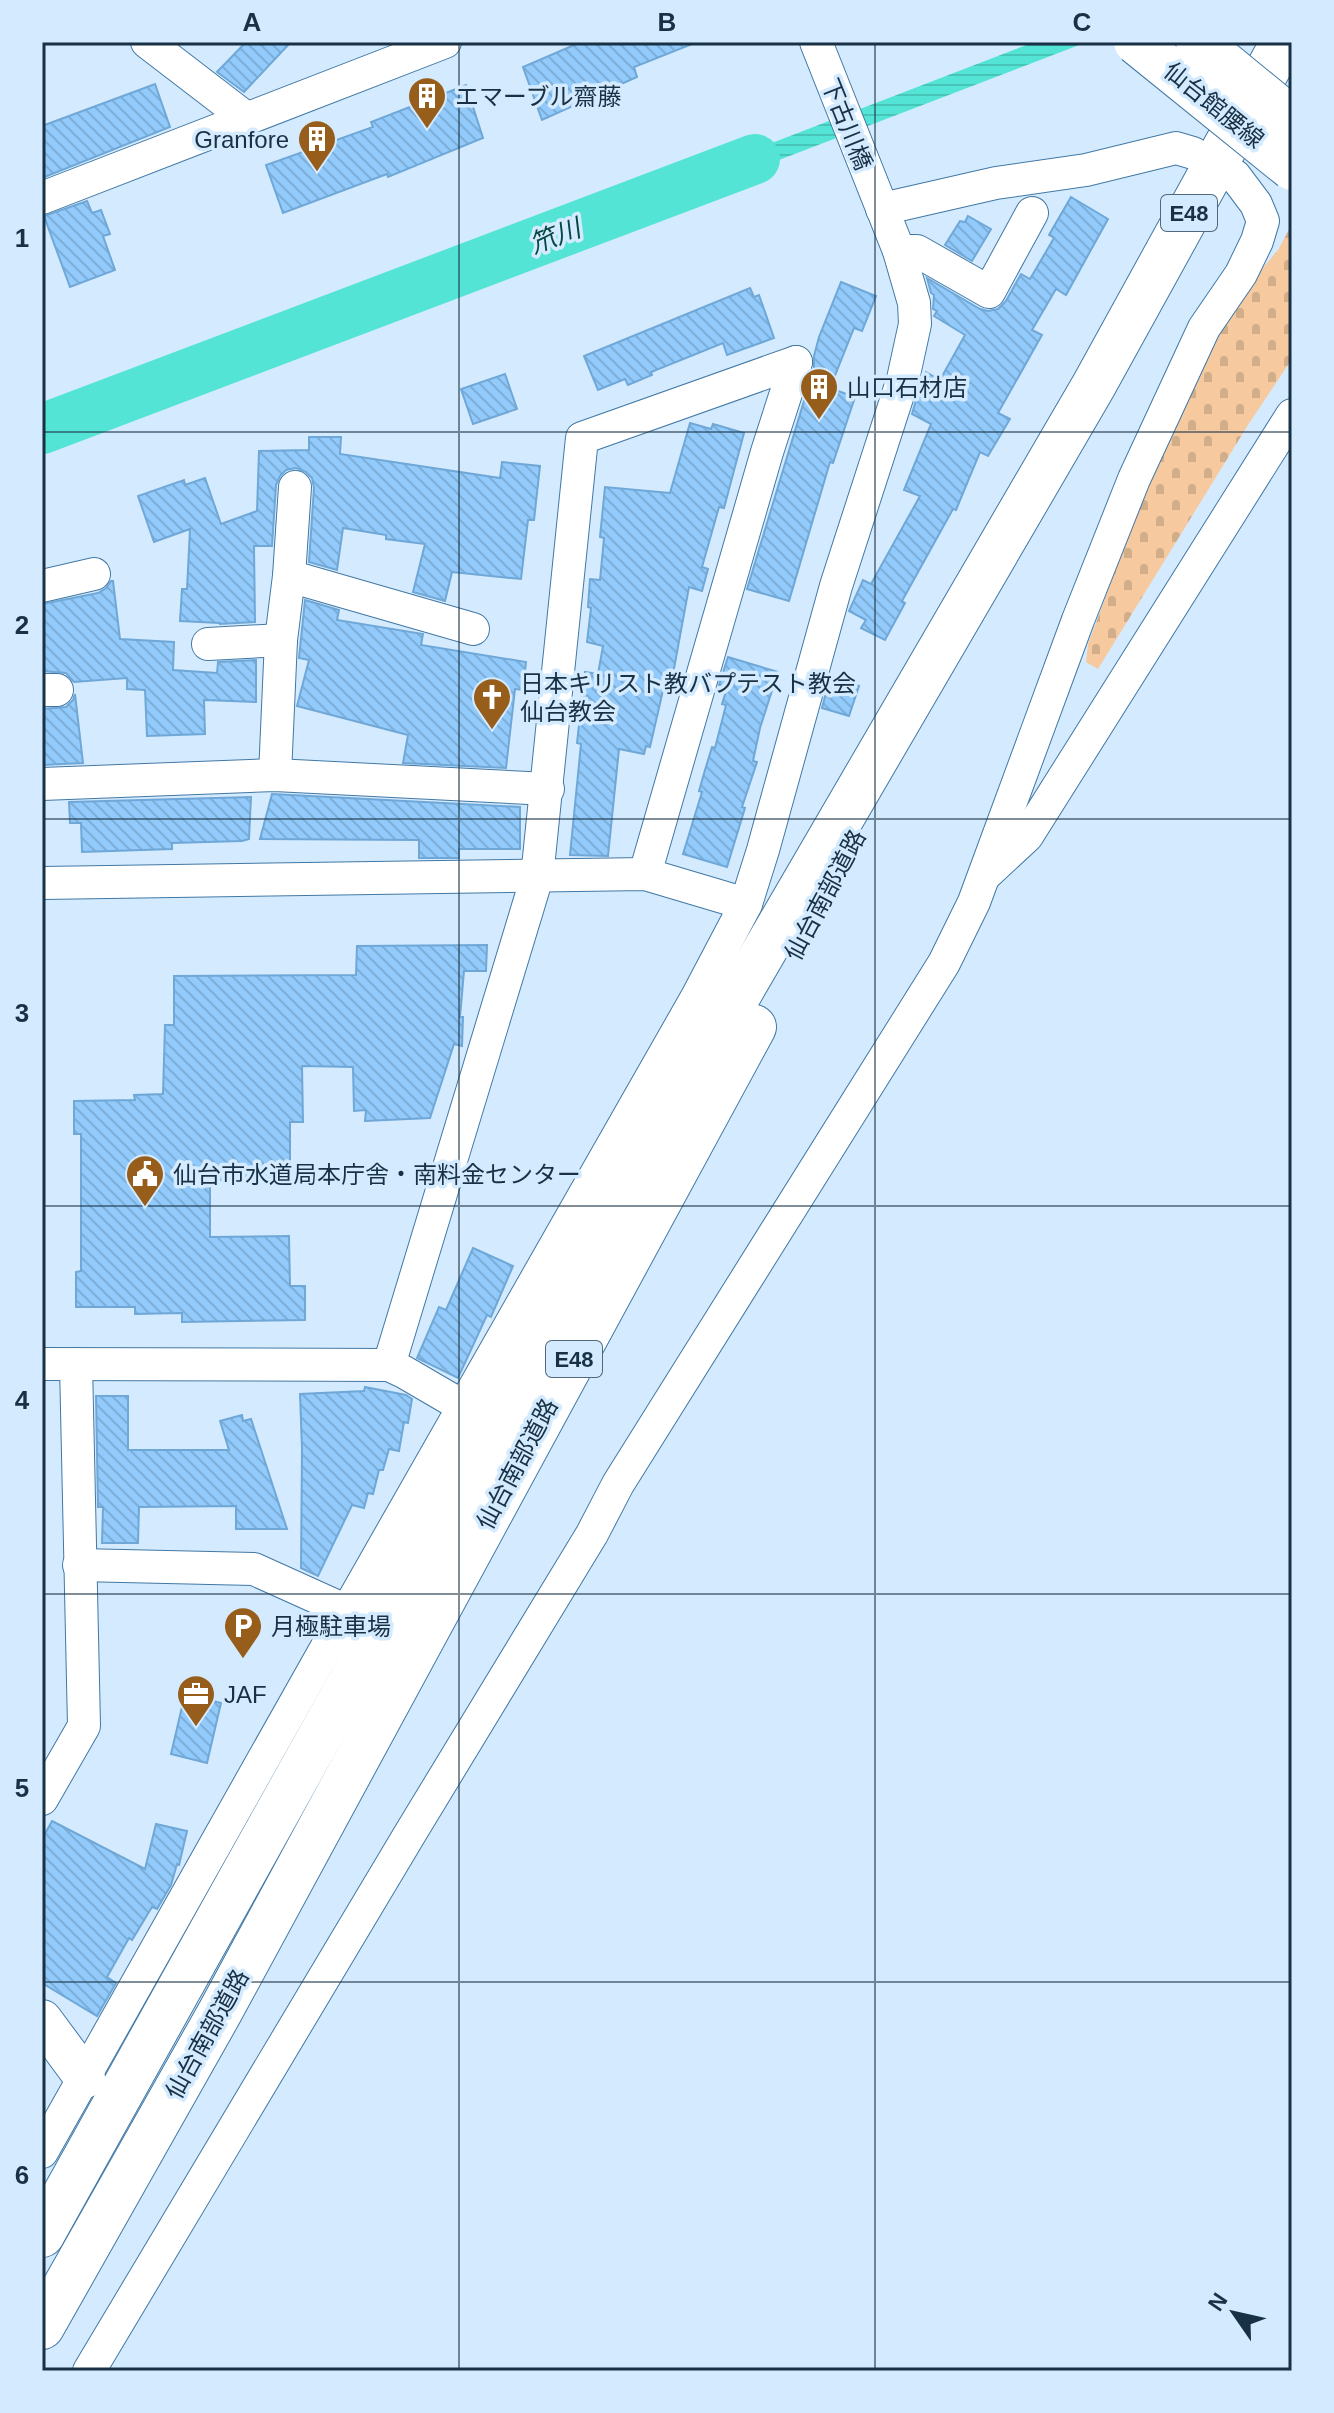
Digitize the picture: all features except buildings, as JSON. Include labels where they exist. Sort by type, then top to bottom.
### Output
[{"type":"main road","name":"仙台館腰線","points":[[1136,42],[1292,168]]},
{"type":"main road","name":"仙台館腰線","points":[[1198,42],[1292,119]]},
{"type":"main road","name":"仙台南部道路","points":[[42,2235],[607,1221],[1094,385],[1283,42]]},
{"type":"main road","name":"仙台南部道路","points":[[42,2327],[220,2012],[1042,494],[1094,385]]},
{"type":"street","points":[[147,42],[246,118]]},
{"type":"street","points":[[42,198],[445,42]]},
{"type":"street","name":"下古川橋","points":[[42,2152],[697,997],[746,904],[836,586],[899,394],[915,324],[914,303],[899,251],[818,48]]},
{"type":"street","points":[[879,201],[1086,170],[1176,148],[1193,153]]},
{"type":"street","points":[[89,2371],[592,1534],[618,1484],[944,963],[974,902],[1078,620],[1134,479],[1204,328],[1241,274],[1257,241],[1263,221],[1256,204],[1235,176]]},
{"type":"street","points":[[899,251],[917,251],[989,292],[1032,213]]},
{"type":"street","points":[[389,1365],[537,877],[582,438],[796,362],[645,874]]},
{"type":"street","points":[[983,877],[1027,836],[1292,415]]},
{"type":"street","points":[[275,775],[281,640],[295,487]]},
{"type":"street","points":[[42,586],[94,574]]},
{"type":"street","points":[[289,576],[473,629]]},
{"type":"street","points":[[208,644],[281,640]]},
{"type":"street","points":[[42,784],[275,775],[548,789]]},
{"type":"street","points":[[42,883],[645,874],[746,904]]},
{"type":"street","points":[[42,1364],[389,1365],[464,1407]]},
{"type":"street","points":[[42,1799],[84,1726],[76,1364]]},
{"type":"street","points":[[79,1565],[254,1569],[347,1611]]},
{"type":"street","points":[[42,2020],[85,2078]]},
{"type":"green space","points":[[1292,224],[1292,359],[1098,669],[1086,662],[1088,644],[1152,473],[1233,303],[1278,250]]},
{"type":"shaded area","points":[[1034,42],[1087,42],[693,193],[686,176]]},
{"type":"waterway","name":"笊川","points":[[42,429],[755,159]]},
{"type":"place","name":"エマーブル齋藤","points":[[427,130]]},
{"type":"place","name":"Granfore","points":[[317,173]]},
{"type":"place","name":"山口石材店","points":[[819,421]]},
{"type":"place","name":"日本キリスト教バプテスト教会 仙台教会","points":[[492,731]]},
{"type":"place","name":"仙台市水道局本庁舎・南料金センター","points":[[145,1208]]},
{"type":"place","name":"月極駐車場","points":[[243,1660]]},
{"type":"place","name":"JAF","points":[[196,1728]]}]
